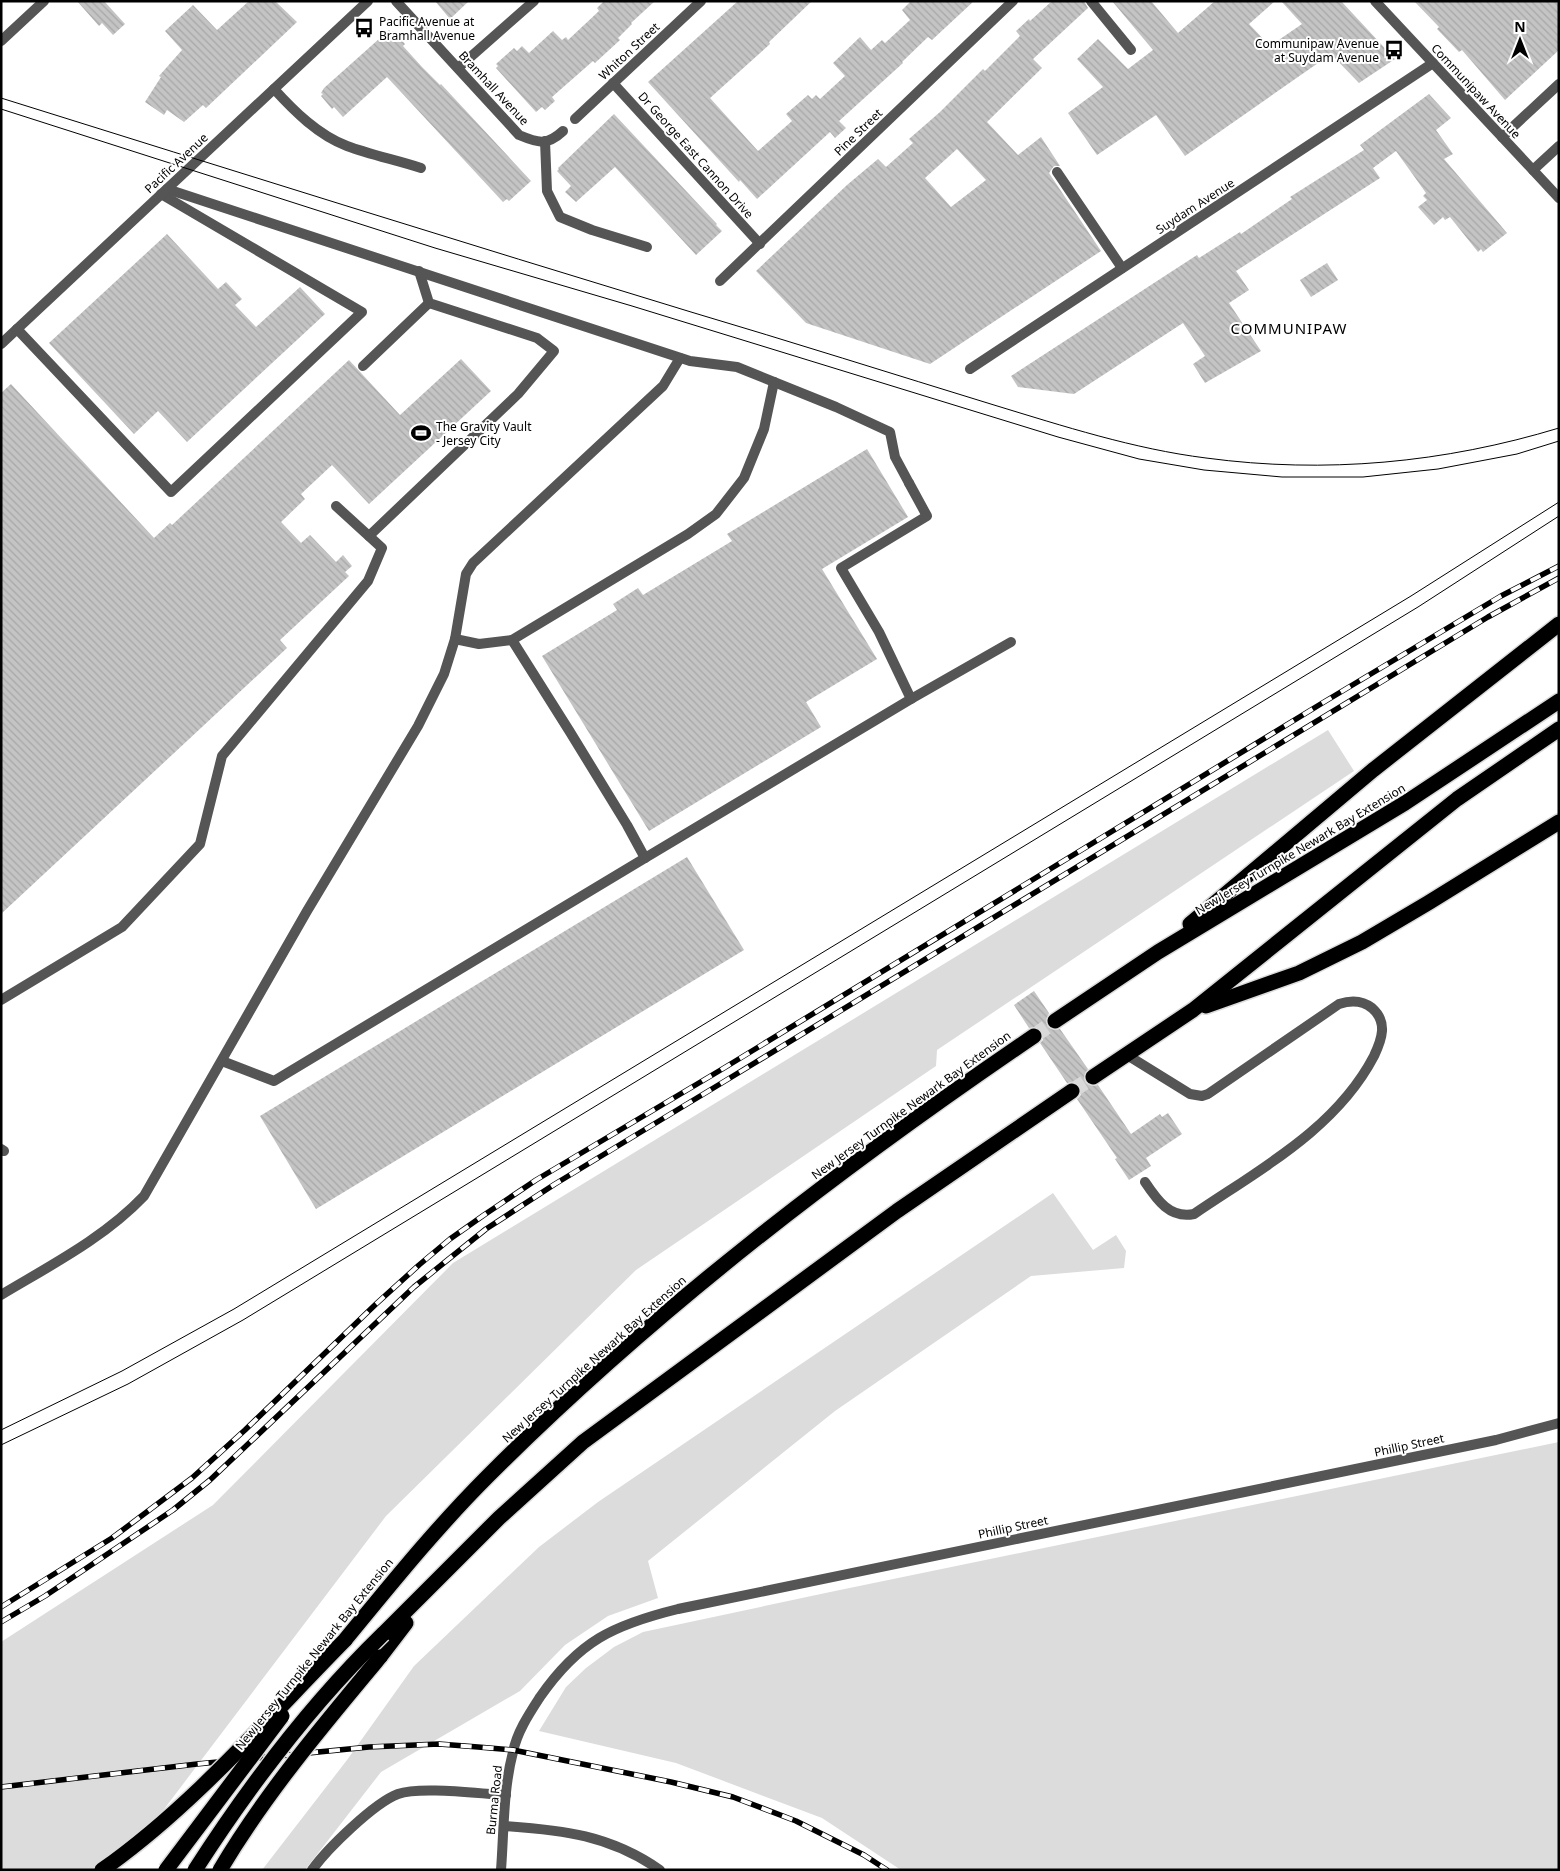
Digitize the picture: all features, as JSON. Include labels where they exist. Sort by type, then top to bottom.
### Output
[{"type":"highway","points":[[1158,952],[1357,783],[1559,624]]},
{"type":"highway","name":"New Jersey Turnpike Newark Bay Extension","points":[[1055,1021],[1158,952],[1405,803],[1559,700]]},
{"type":"highway","points":[[1093,1077],[1193,1010],[1456,799],[1559,729]]},
{"type":"highway","points":[[1193,1010],[1299,972],[1362,942],[1428,904],[1559,822]]},
{"type":"highway","name":"New Jersey Turnpike Newark Bay Extension","points":[[166,1870],[273,1728],[413,1556],[487,1477],[565,1402],[719,1268],[856,1161],[951,1092],[1034,1036]]},
{"type":"highway","points":[[195,1870],[221,1829],[293,1734],[345,1673],[536,1483],[614,1418],[896,1211],[1072,1091]]},
{"type":"highway","points":[[220,1870],[232,1850],[310,1740],[380,1657],[441,1576]]},
{"type":"highway","points":[[102,1870],[149,1835],[198,1790],[345,1640]]},
{"type":"street","points":[[1,40],[44,1]]},
{"type":"street","name":"Pacific Avenue","points":[[1,344],[368,1]]},
{"type":"street","name":"Bramhall Avenue","points":[[396,1],[519,135],[541,142]]},
{"type":"street","points":[[458,68],[534,1]]},
{"type":"street","name":"Whiton Street","points":[[575,119],[700,1]]},
{"type":"street","name":"Pine Street","points":[[720,281],[1013,1]]},
{"type":"street","points":[[1091,1],[1131,50]]},
{"type":"street","name":"Communipaw Avenue","points":[[1375,1],[1559,198]]},
{"type":"street","name":"Suydam Avenue","points":[[970,369],[1433,63]]},
{"type":"street","name":"Dr George East Cannon Drive","points":[[613,83],[760,244]]},
{"type":"street","points":[[1502,137],[1559,84]]},
{"type":"street","points":[[274,88],[289,106],[312,126],[345,146],[421,168]]},
{"type":"street","points":[[563,131],[554,139],[541,142],[547,191],[560,217],[592,230],[647,247]]},
{"type":"street","points":[[1533,170],[1559,146]]},
{"type":"street","points":[[1058,172],[1122,268]]},
{"type":"street","points":[[164,192],[419,271],[680,358],[736,367],[836,407],[890,432],[895,457],[927,516],[840,568],[880,632],[911,699]]},
{"type":"street","points":[[17,329],[171,492],[362,312],[164,192]]},
{"type":"street","points":[[419,271],[428,303]]},
{"type":"street","points":[[363,366],[428,303]]},
{"type":"street","points":[[369,536],[518,394],[554,351],[537,338],[428,303]]},
{"type":"street","points":[[1,1295],[101,1234],[144,1196],[307,911],[418,726],[444,674],[455,639],[466,574],[473,563],[663,386],[680,358]]},
{"type":"street","points":[[455,639],[479,644],[512,640],[688,534],[716,514],[744,478],[764,429],[774,382]]},
{"type":"street","points":[[1,1000],[122,927],[200,844],[222,756],[368,581],[382,548],[336,506]]},
{"type":"street","points":[[512,640],[627,825],[645,858]]},
{"type":"street","points":[[222,1061],[274,1081],[911,699],[1011,642]]},
{"type":"street","points":[[1127,1055],[1190,1094],[1202,1096],[1208,1094],[1339,1004],[1353,1001],[1367,1005],[1378,1015],[1383,1029],[1381,1043],[1359,1082],[1337,1109],[1286,1152],[1194,1214],[1185,1216],[1168,1210],[1160,1203],[1145,1182]]},
{"type":"street","name":"Phillip Street","points":[[519,1734],[533,1708],[566,1664],[604,1634],[625,1624],[650,1616],[1496,1440],[1559,1422]]},
{"type":"street","name":"Burma Road","points":[[501,1870],[506,1795],[513,1750],[519,1734]]},
{"type":"street","points":[[312,1870],[323,1854],[377,1806],[399,1794],[422,1791],[506,1795]]},
{"type":"street","points":[[504,1826],[567,1832],[596,1838],[623,1848],[660,1870]]},
{"type":"shaded area","points":[[1328,730],[1354,771],[937,1050],[936,1066],[636,1270],[386,1516],[118,1870],[1,1870],[1,1642],[213,1505],[453,1263]]},
{"type":"shaded area","points":[[1053,1193],[1093,1250],[1116,1235],[1126,1251],[1124,1268],[1031,1276],[835,1411],[648,1561],[658,1598],[608,1616],[565,1645],[520,1691],[381,1772],[305,1870],[262,1870],[347,1760],[414,1666],[539,1547],[598,1502]]},
{"type":"shaded area","points":[[1559,1442],[1559,1870],[901,1870],[822,1818],[676,1763],[539,1731],[566,1687],[586,1668],[614,1647],[643,1632]]},
{"type":"building","points":[[77,1],[104,1],[125,24],[113,35],[102,23],[99,26]]},
{"type":"building","points":[[249,1],[275,1],[297,22],[206,108],[203,105],[184,122],[167,110],[164,115],[145,102],[161,77],[159,76],[182,50],[165,31],[193,5],[217,30]]},
{"type":"building","points":[[435,1],[469,1],[450,19]]},
{"type":"building","points":[[604,1],[655,1],[631,23],[618,38],[620,40],[595,63],[593,61],[552,97],[555,101],[545,110],[542,107],[536,112],[496,68],[498,66],[496,64],[514,48],[517,51],[522,46],[529,53],[553,31],[562,40],[566,37],[568,40],[599,11],[597,8]]},
{"type":"building","points":[[738,1],[812,1],[769,42],[770,44],[710,98],[758,151],[792,121],[786,114],[808,95],[812,99],[816,95],[820,99],[845,76],[833,63],[860,37],[871,50],[882,40],[885,43],[910,20],[902,10],[911,1],[974,1],[932,40],[928,37],[903,63],[839,121],[846,128],[835,138],[830,132],[757,199],[740,180],[739,182],[648,82]]},
{"type":"building","points":[[1052,1],[1084,1],[1088,8],[1033,59],[1042,68],[987,122],[1018,155],[1041,137],[1060,166],[1054,166],[1049,173],[1101,251],[930,364],[806,323],[756,271],[847,185],[878,159],[886,167],[913,143],[909,139],[940,112],[983,69],[985,71],[1020,36],[1016,31],[1029,19],[1030,21]],"holes":[[[957,149],[986,180],[951,207],[925,178]]]},
{"type":"building","points":[[1112,1],[1151,1],[1178,33],[1215,1],[1275,1],[1249,24],[1270,46],[1302,24],[1281,1],[1341,1],[1395,59],[1359,83],[1331,54],[1185,156],[1156,115],[1097,155],[1068,113],[1103,87],[1077,59],[1098,39],[1128,69],[1153,50]]},
{"type":"building","points":[[1414,1],[1559,1],[1559,50],[1505,100],[1462,50],[1459,52],[1437,29],[1439,27]]},
{"type":"building","points":[[389,30],[393,31],[405,44],[403,46],[422,67],[441,84],[531,181],[509,201],[507,199],[503,202],[387,77],[343,117],[334,107],[332,109],[321,96],[324,88]]},
{"type":"building","points":[[1429,94],[1451,118],[1436,130],[1453,154],[1444,159],[1507,233],[1483,252],[1481,249],[1478,252],[1450,217],[1445,220],[1443,217],[1434,225],[1418,207],[1427,200],[1423,196],[1426,193],[1396,151],[1373,168],[1380,178],[1236,271],[1249,290],[1229,303],[1261,351],[1205,383],[1193,364],[1205,356],[1183,323],[1074,394],[1018,387],[1011,376],[1197,255],[1199,258],[1240,232],[1241,234],[1292,199],[1290,197],[1364,150],[1360,145]]},
{"type":"building","points":[[614,114],[722,231],[696,255],[615,167],[576,202],[565,192],[571,186],[557,171],[558,168]]},
{"type":"building","points":[[167,234],[218,289],[226,282],[242,299],[235,305],[256,327],[300,287],[325,314],[187,442],[158,411],[134,434],[49,343]]},
{"type":"building","points":[[1327,263],[1338,280],[1311,297],[1300,280]]},
{"type":"building","points":[[461,359],[491,391],[369,504],[332,465],[301,494],[305,499],[281,522],[301,543],[310,535],[336,562],[343,555],[352,566],[345,572],[349,576],[280,640],[287,648],[1,914],[1,393],[11,384],[154,538],[170,523],[172,525],[349,360],[400,415]]},
{"type":"building","points":[[867,449],[908,517],[822,569],[877,659],[806,702],[821,727],[649,831],[542,656],[617,610],[613,604],[638,588],[643,595],[732,541],[727,534]]},
{"type":"building","points":[[687,857],[744,950],[316,1209],[260,1116]]},
{"type":"building","points":[[1034,991],[1049,1013],[1046,1021],[1048,1027],[1055,1030],[1060,1029],[1088,1069],[1084,1077],[1086,1083],[1093,1086],[1098,1085],[1131,1134],[1160,1114],[1162,1117],[1168,1113],[1182,1134],[1146,1158],[1151,1166],[1129,1180],[1115,1159],[1117,1158],[1077,1099],[1081,1095],[1080,1086],[1076,1082],[1067,1083],[1040,1043],[1043,1040],[1042,1031],[1038,1027],[1029,1028],[1014,1005]]},
{"type":"tunnel","points":[[1034,1036],[1055,1021]]},
{"type":"tunnel","points":[[1072,1091],[1093,1077]]},
{"type":"tram line","points":[[1,98],[432,233],[1020,413],[1152,449],[1251,463],[1340,465],[1384,462],[1472,450],[1559,428]]},
{"type":"tram line","points":[[1,109],[435,248],[632,306],[1058,437],[1139,459],[1204,470],[1282,477],[1363,477],[1438,469],[1517,454],[1559,441]]},
{"type":"tram line","points":[[1,1430],[122,1371],[234,1309],[1411,596],[1559,502]]},
{"type":"tram line","points":[[1,1445],[128,1384],[243,1320],[1418,607],[1559,516]]},
{"type":"railway","points":[[1,1607],[112,1538],[192,1478],[419,1265],[450,1239],[536,1180],[724,1068],[1324,702],[1501,596],[1559,566]]},
{"type":"railway","points":[[1,1622],[45,1596],[173,1510],[210,1480],[414,1287],[486,1229],[555,1184],[1488,617],[1559,578]]},
{"type":"railway","points":[[1,1787],[197,1764],[369,1747],[439,1744],[513,1750],[671,1782],[733,1797],[796,1821],[864,1855],[887,1870]]},
{"type":"place","name":"Pacific Avenue at Bramhall Avenue","points":[[364,28]]},
{"type":"place","name":"Communipaw Avenue at Suydam Avenue","points":[[1394,50]]},
{"type":"place","name":"The Gravity Vault - Jersey City","points":[[421,433]]},
{"type":"district","name":"COMMUNIPAW","points":[[1289,328]]}]
